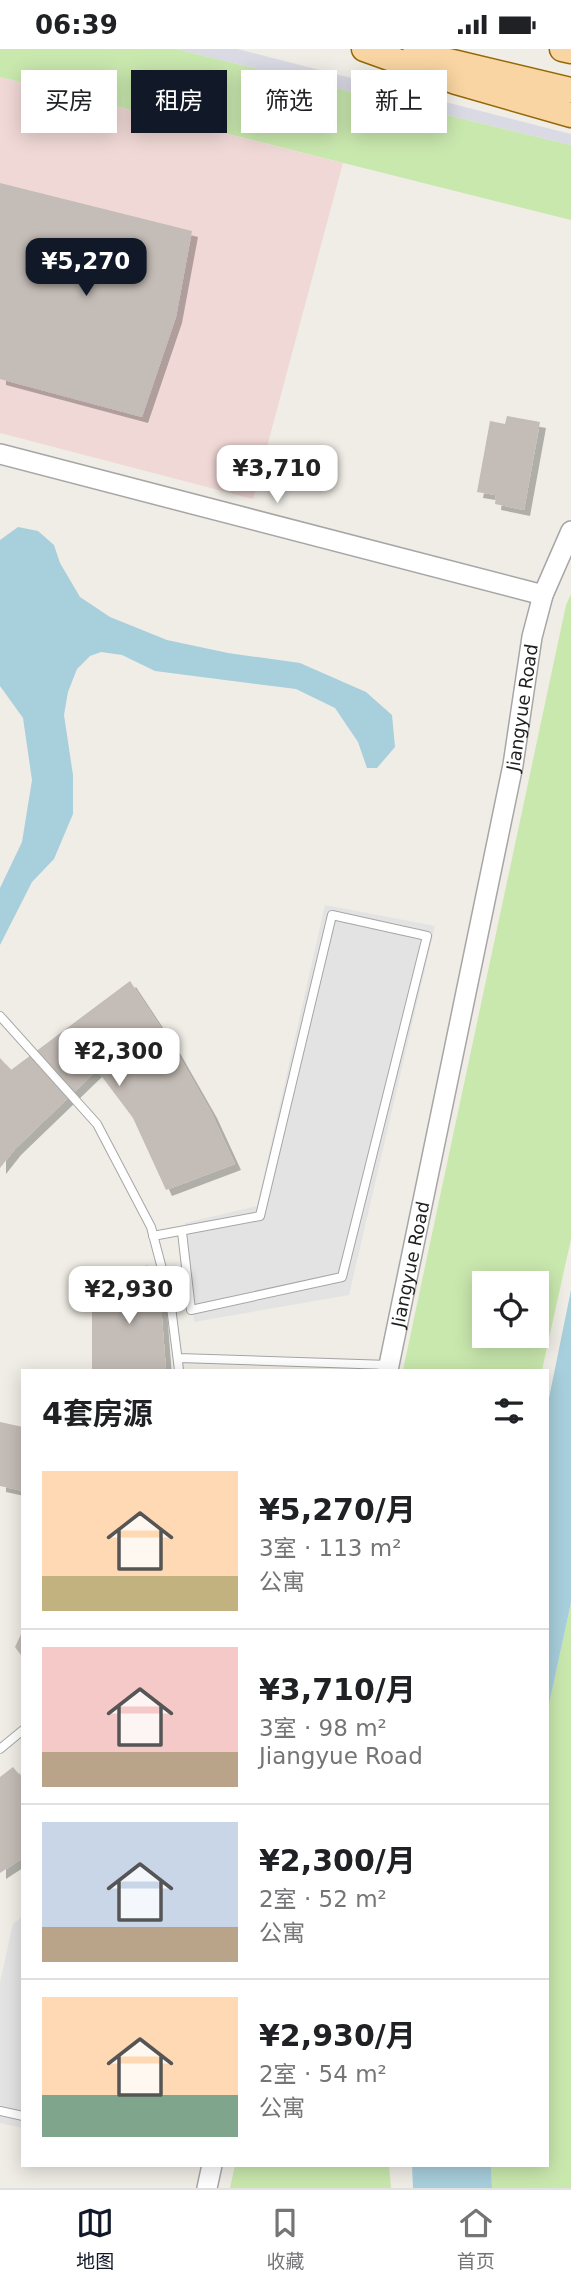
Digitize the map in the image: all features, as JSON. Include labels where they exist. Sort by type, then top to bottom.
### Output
[{"type":"main road","points":[[364,49],[456,82],[571,115]]},
{"type":"main road","points":[[397,49],[571,90]]},
{"type":"main road","points":[[562,49],[571,51]]},
{"type":"street","points":[[0,454],[543,595]]},
{"type":"street","name":"Jiangyue Road","points":[[388,1368],[513,765],[532,638],[543,595],[571,531]]},
{"type":"street","points":[[207,2188],[212,2167]]},
{"type":"lane","points":[[153,1236],[260,1216],[332,915],[428,936],[342,1277],[191,1310],[182,1232]]},
{"type":"lane","points":[[0,1016],[97,1124],[151,1227],[170,1299],[179,1369]]},
{"type":"lane","points":[[178,1359],[388,1368]]},
{"type":"lane","points":[[0,1749],[21,1735]]},
{"type":"lane","points":[[0,2111],[21,2116]]},
{"type":"shaded area","points":[[176,49],[237,49],[320,70],[262,70]]},
{"type":"shaded area","points":[[337,74],[351,78],[351,92],[337,88]]},
{"type":"shaded area","points":[[0,77],[21,82],[21,133],[117,133],[117,106],[131,110],[131,133],[223,133],[343,163],[253,499],[0,433]]},
{"type":"shaded area","points":[[447,102],[571,134],[571,145],[447,115]]},
{"type":"shaded area","points":[[325,905],[435,926],[349,1295],[194,1322],[185,1223],[257,1206]]},
{"type":"shaded area","points":[[21,1918],[21,2128],[0,2123],[0,1982],[13,1924]]},
{"type":"green space","points":[[0,49],[176,49],[262,70],[241,70],[241,133],[337,133],[337,88],[351,92],[351,133],[447,133],[447,115],[571,145],[571,220],[224,133],[227,133],[227,70],[131,70],[131,110],[117,106],[117,70],[21,70],[21,82],[0,77]]},
{"type":"green space","points":[[571,594],[571,1239],[549,1338],[549,1271],[472,1271],[472,1348],[547,1348],[542,1369],[403,1369],[566,605]]},
{"type":"green space","points":[[571,1603],[571,2188],[492,2188],[491,2167],[549,2167],[549,1704]]},
{"type":"green space","points":[[235,2167],[389,2167],[391,2188],[230,2188]]},
{"type":"water","points":[[18,527],[38,531],[54,545],[60,563],[80,597],[110,617],[167,640],[228,653],[300,663],[366,692],[392,715],[395,747],[377,768],[367,768],[358,742],[335,708],[296,689],[155,671],[122,655],[101,652],[90,656],[77,669],[68,692],[64,715],[73,775],[73,814],[54,859],[32,882],[0,945],[0,888],[22,842],[32,780],[23,718],[0,686],[0,540]]},
{"type":"water","points":[[571,1290],[571,1603],[549,1704],[549,1398]]},
{"type":"water","points":[[412,2167],[491,2167],[492,2188],[413,2188]]},
{"type":"building","points":[[0,183],[192,231],[176,317],[142,417],[0,379]]},
{"type":"building","points":[[507,416],[540,422],[524,510],[495,504],[496,495],[477,492],[490,421],[505,424]]},
{"type":"building","points":[[130,981],[175,1049],[211,1112],[235,1164],[166,1190],[133,1118],[97,1070],[15,1149],[0,1168],[0,1058],[11,1070]]},
{"type":"building","points":[[147,1265],[161,1305],[166,1369],[92,1369],[92,1299]]},
{"type":"building","points":[[0,1422],[21,1427],[21,1491],[0,1486]]},
{"type":"building","points":[[21,1634],[21,1655],[15,1647]]},
{"type":"building","points":[[13,1767],[21,1777],[21,1859],[0,1873],[0,1777]]}]
